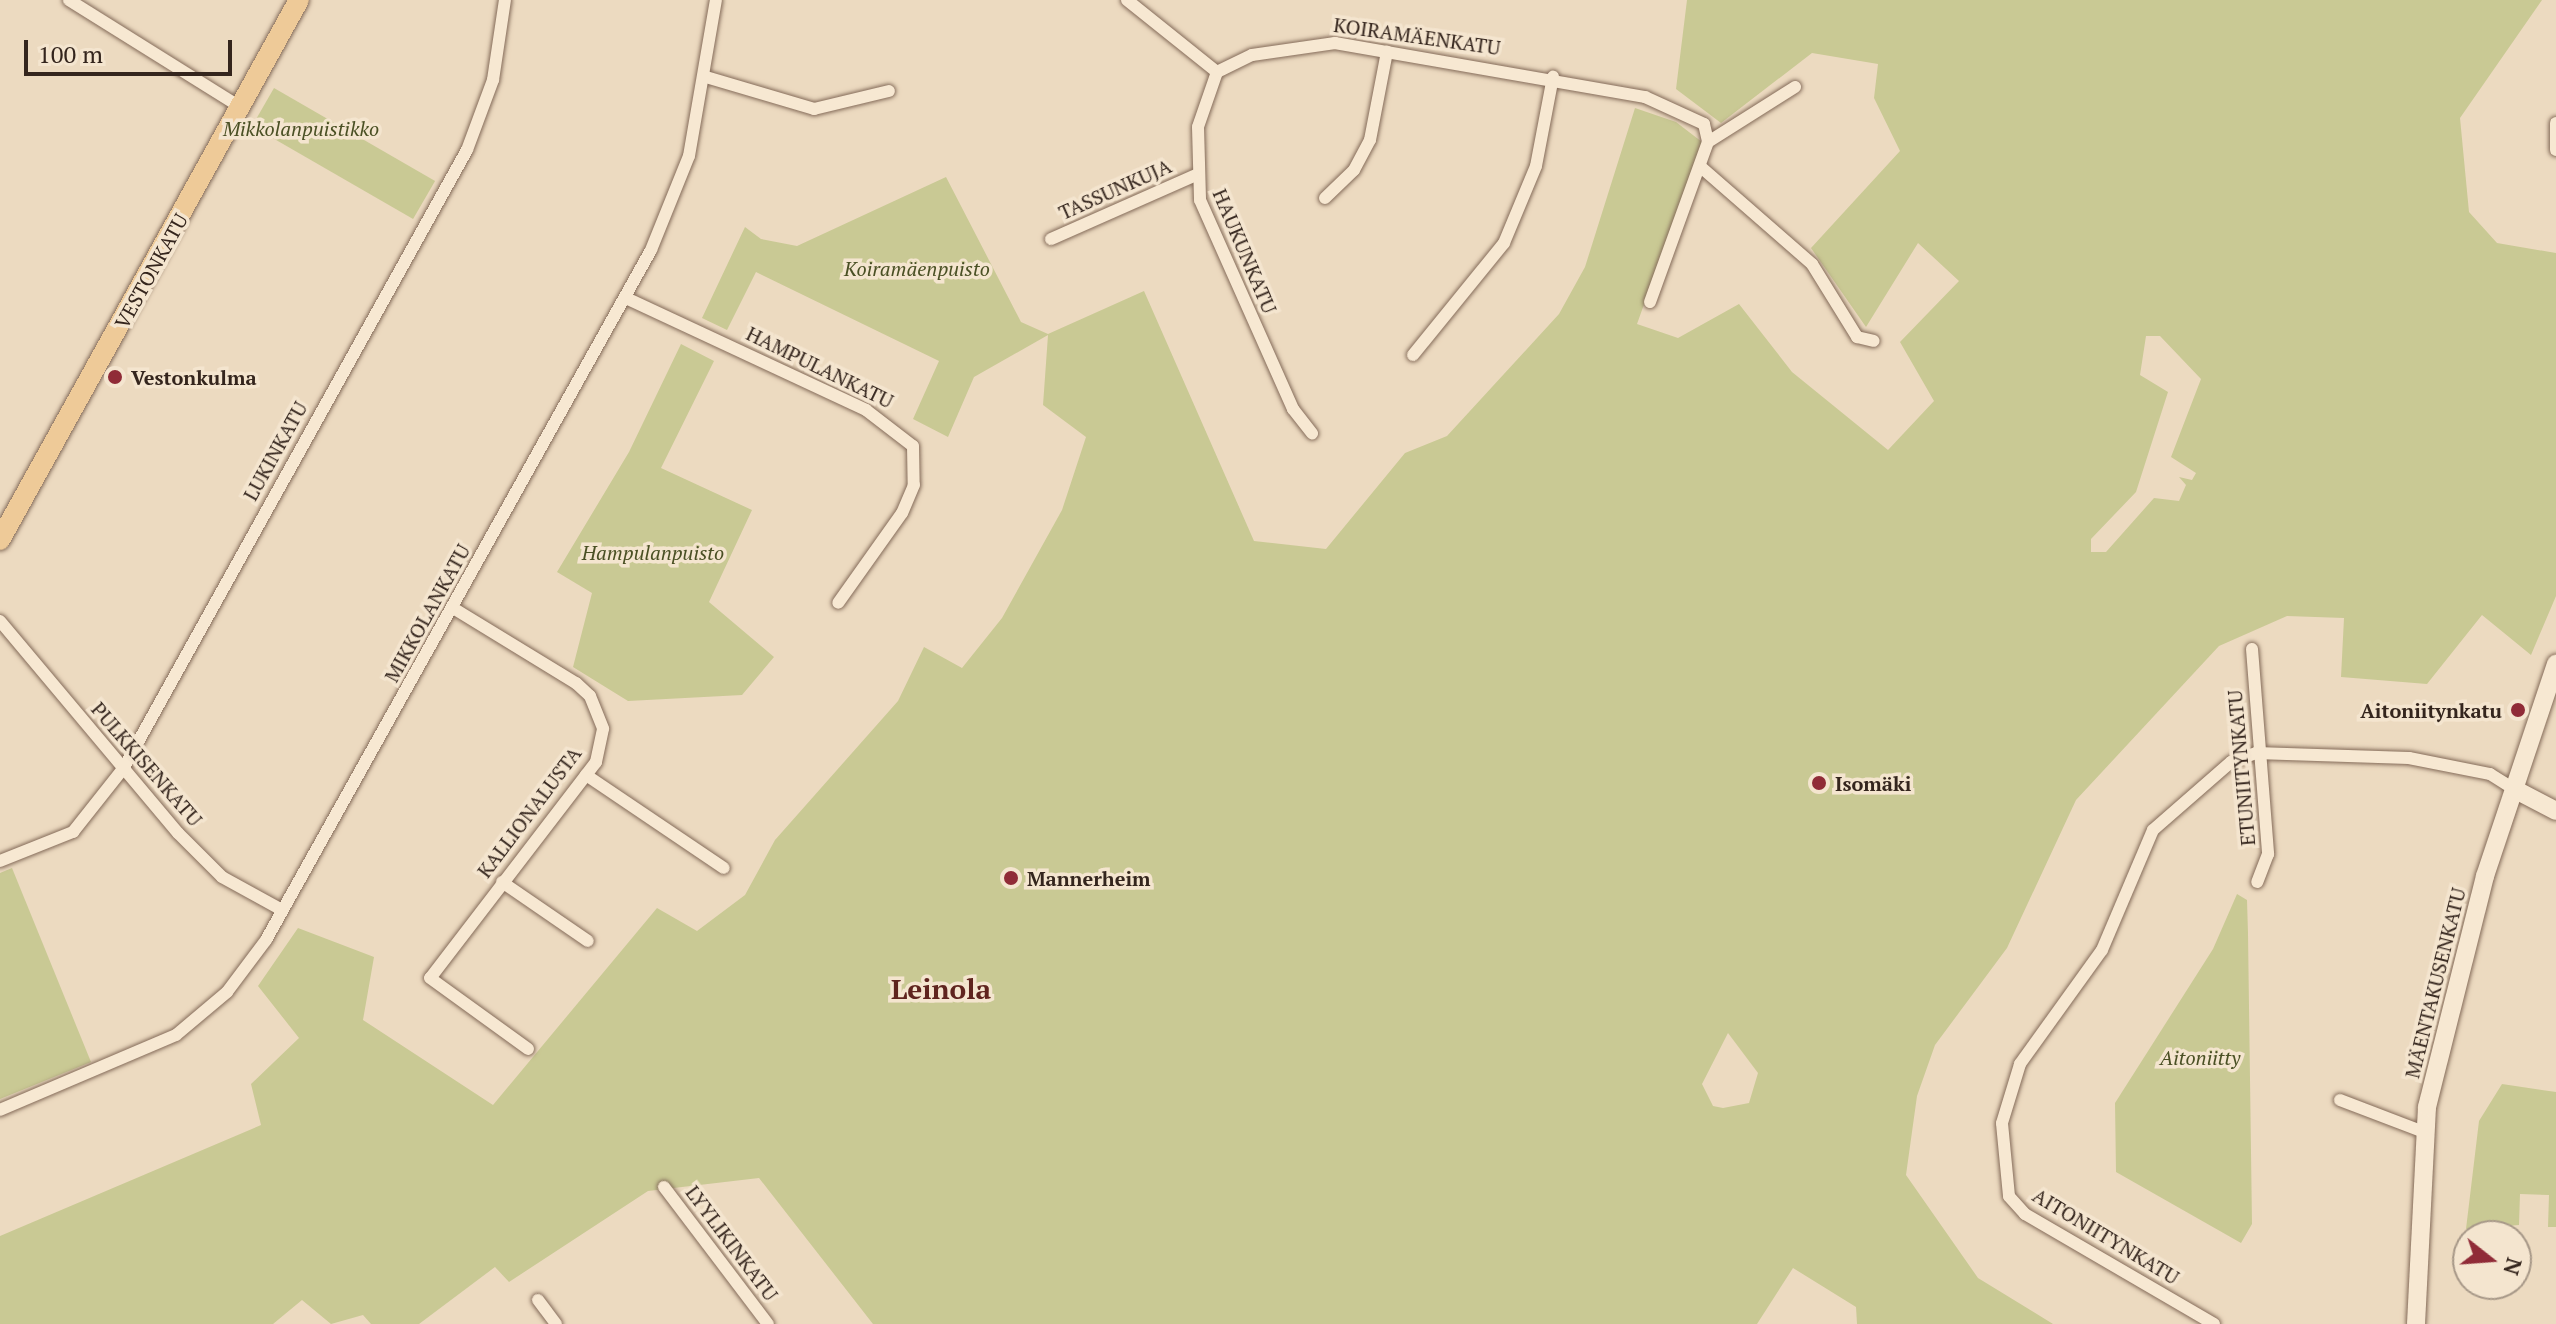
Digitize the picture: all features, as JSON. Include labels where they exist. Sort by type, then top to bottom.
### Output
[{"type":"main road","name":"VESTONKATU","points":[[0,540],[299,0]]},
{"type":"main road","name":"MÄENTAKUSENKATU","points":[[2416,1324],[2424,1132],[2440,1047],[2514,789],[2556,664]]},
{"type":"main road","points":[[2514,789],[2556,811]]},
{"type":"street","points":[[69,0],[240,107]]},
{"type":"street","name":"LUKINKATU","points":[[0,861],[73,832],[123,769],[467,150],[493,80],[505,0]]},
{"type":"street","name":"MIKKOLANKATU","points":[[0,1110],[176,1035],[227,992],[282,910],[626,298],[680,186],[706,77],[716,0]]},
{"type":"street","points":[[1127,0],[1217,72]]},
{"type":"street","name":"KOIRAMÄENKATU","points":[[1217,72],[1306,43],[1387,52],[1553,77],[1666,104],[1704,124],[1708,142]]},
{"type":"street","points":[[1325,198],[1365,152],[1387,52]]},
{"type":"street","name":"HAUKUNKATU","points":[[1217,72],[1201,113],[1196,175],[1236,284],[1293,409],[1312,433]]},
{"type":"street","points":[[706,77],[814,109],[889,91]]},
{"type":"street","points":[[1413,355],[1474,289],[1511,230],[1536,166],[1553,77]]},
{"type":"street","points":[[1650,302],[1702,168],[1708,142],[1795,87]]},
{"type":"street","points":[[2556,123],[2556,150]]},
{"type":"street","points":[[1702,168],[1812,264],[1857,337],[1874,341]]},
{"type":"street","name":"TASSUNKUJA","points":[[1051,239],[1196,175]]},
{"type":"street","name":"HAMPULANKATU","points":[[626,298],[866,410],[902,430],[913,446],[914,485],[902,513],[838,603]]},
{"type":"street","name":"KALLIONALUSTA","points":[[453,608],[590,696],[602,745],[586,775],[430,978],[528,1049]]},
{"type":"street","name":"PULKKISENKATU","points":[[0,621],[123,769],[222,877],[282,910]]},
{"type":"street","name":"ETUNIITYNKATU","points":[[2252,649],[2256,753],[2268,854],[2257,882]]},
{"type":"street","name":"AITONIITYNKATU","points":[[2214,1324],[2018,1208],[2009,1196],[2002,1123],[2020,1064],[2102,950],[2153,830],[2231,762],[2256,753],[2409,758],[2490,774],[2514,789]]},
{"type":"street","points":[[586,775],[724,868]]},
{"type":"street","points":[[502,882],[588,941]]},
{"type":"street","points":[[2340,1100],[2424,1132]]},
{"type":"street","name":"LYYLIKINKATU","points":[[664,1187],[768,1324]]},
{"type":"street","points":[[538,1300],[556,1324]]},
{"type":"green space","name":"Koiramäenpuisto","points":[[1687,0],[2542,0],[2460,118],[2469,212],[2497,243],[2556,253],[2556,596],[2531,655],[2482,615],[2427,684],[2341,677],[2344,618],[2287,616],[2219,646],[2076,800],[2007,948],[1935,1045],[1917,1096],[1906,1175],[1978,1278],[2053,1324],[1857,1324],[1856,1307],[1793,1268],[1757,1324],[873,1324],[759,1178],[648,1191],[509,1282],[495,1267],[419,1324],[371,1324],[363,1315],[331,1324],[302,1300],[273,1324],[0,1324],[0,1236],[261,1125],[251,1084],[299,1038],[258,986],[298,928],[374,957],[363,1020],[493,1105],[657,908],[697,931],[745,895],[775,840],[898,701],[924,647],[962,668],[1002,618],[1062,510],[1086,437],[1043,405],[1048,335],[974,377],[948,437],[913,419],[939,361],[756,272],[727,330],[702,318],[745,227],[761,239],[797,246],[946,177],[1021,322],[1048,334],[1144,291],[1254,541],[1326,549],[1405,453],[1447,436],[1559,314],[1585,267],[1635,108],[1676,122],[1702,142],[1637,324],[1678,338],[1739,304],[1792,372],[1888,450],[1934,401],[1900,342],[1959,281],[1918,243],[1866,327],[1811,248],[1900,151],[1874,98],[1878,64],[1812,53],[1721,123],[1676,89]],"holes":[[[2146,336],[2160,336],[2201,379],[2171,457],[2196,473],[2192,480],[2179,477],[2186,485],[2179,501],[2154,498],[2106,552],[2091,552],[2091,539],[2136,492],[2168,392],[2140,375]],[[1728,1033],[1758,1073],[1749,1103],[1723,1108],[1713,1106],[1702,1084]]]},
{"type":"green space","name":"Mikkolanpuistikko","points":[[274,88],[435,181],[413,219],[252,126]]},
{"type":"green space","name":"Hampulanpuisto","points":[[681,344],[714,361],[661,468],[752,510],[709,602],[774,657],[742,695],[628,701],[573,667],[592,593],[557,572],[629,452]]},
{"type":"green space","points":[[12,868],[91,1062],[0,1099],[0,873]]},
{"type":"green space","name":"Aitoniitty","points":[[2237,894],[2247,900],[2252,1224],[2241,1243],[2116,1172],[2115,1103],[2213,949]]},
{"type":"green space","points":[[2502,1084],[2556,1092],[2556,1227],[2548,1227],[2549,1195],[2520,1194],[2519,1220],[2467,1220],[2479,1121]]},
{"type":"place","name":"Vestonkulma","points":[[115,377]]},
{"type":"place","name":"Aitoniitynkatu","points":[[2518,710]]},
{"type":"place","name":"Isomäki","points":[[1819,783]]},
{"type":"place","name":"Mannerheim","points":[[1011,878]]},
{"type":"district","name":"Leinola","points":[[941,989]]}]
